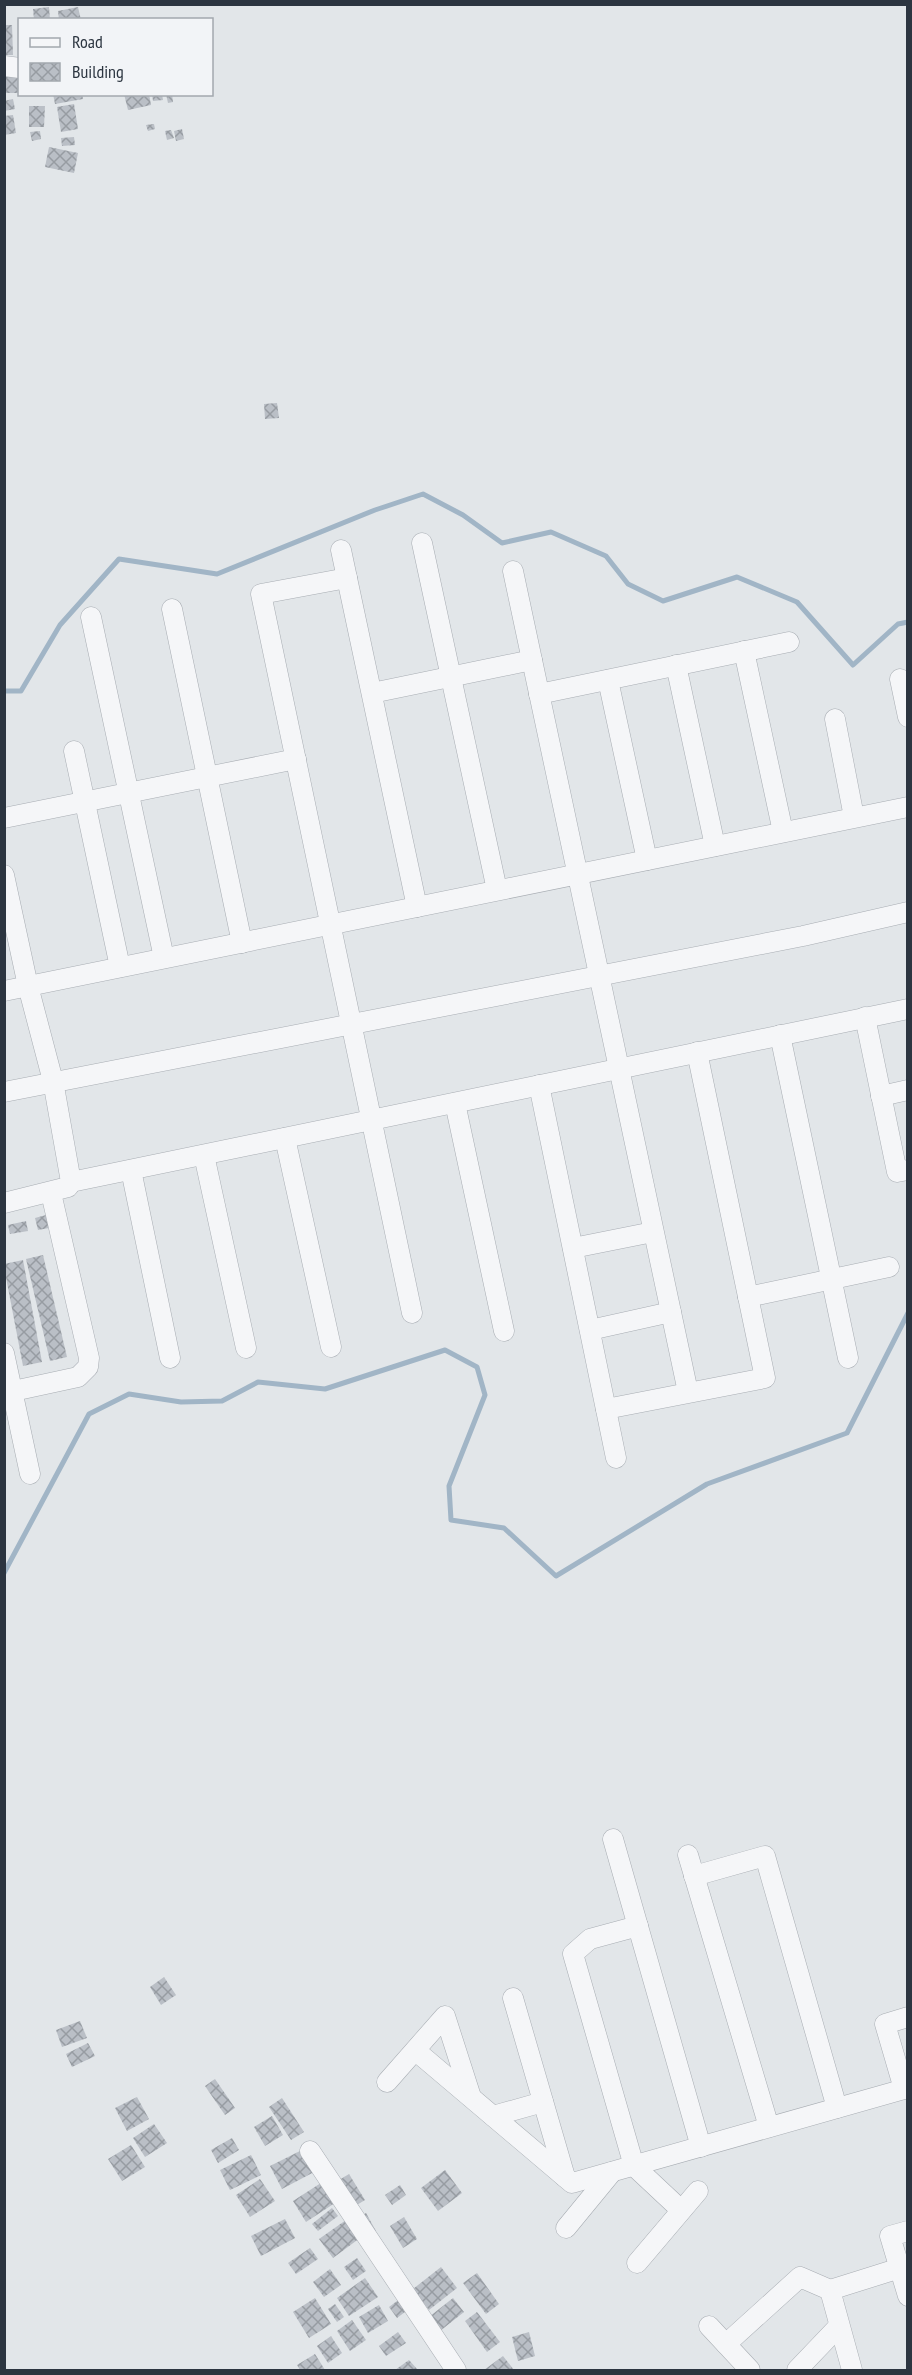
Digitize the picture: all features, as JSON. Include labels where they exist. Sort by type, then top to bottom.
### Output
[{"type":"street","points":[[422,543],[497,890]]},
{"type":"street","points":[[341,550],[417,907]]},
{"type":"street","points":[[513,571],[688,1392]]},
{"type":"street","points":[[347,578],[261,594],[412,1313]]},
{"type":"street","points":[[172,609],[242,943]]},
{"type":"street","points":[[91,617],[164,958]]},
{"type":"street","points":[[540,694],[789,642]]},
{"type":"street","points":[[744,651],[783,832]]},
{"type":"street","points":[[372,693],[532,660]]},
{"type":"street","points":[[676,665],[715,846]]},
{"type":"street","points":[[900,679],[908,717]]},
{"type":"street","points":[[608,680],[647,860]]},
{"type":"street","points":[[835,719],[854,818]]},
{"type":"street","points":[[74,751],[120,967]]},
{"type":"street","points":[[4,818],[296,759]]},
{"type":"street","points":[[4,991],[908,807]]},
{"type":"street","points":[[4,875],[28,986],[53,1081],[71,1182],[68,1188],[4,1203]]},
{"type":"street","points":[[4,1092],[599,976],[908,912]]},
{"type":"street","points":[[71,1182],[908,1009]]},
{"type":"street","points":[[865,1017],[897,1172],[908,1170]]},
{"type":"street","points":[[780,1035],[848,1358]]},
{"type":"street","points":[[606,1409],[765,1378],[697,1052]]},
{"type":"street","points":[[538,1085],[616,1458]]},
{"type":"street","points":[[881,1096],[908,1090]]},
{"type":"street","points":[[455,1102],[504,1331]]},
{"type":"street","points":[[285,1138],[331,1347]]},
{"type":"street","points":[[204,1155],[246,1348]]},
{"type":"street","points":[[131,1170],[170,1358]]},
{"type":"street","points":[[9,1392],[78,1377],[88,1367],[88,1358],[51,1193]]},
{"type":"street","points":[[573,1248],[653,1232]]},
{"type":"street","points":[[748,1297],[888,1267]]},
{"type":"street","points":[[590,1330],[671,1312]]},
{"type":"street","points":[[4,1353],[9,1392],[30,1474]]},
{"type":"street","points":[[613,1839],[701,2147]]},
{"type":"street","points":[[688,1855],[769,2127]]},
{"type":"street","points":[[694,1876],[765,1856],[837,2108]]},
{"type":"street","points":[[638,1926],[590,1939],[573,1954],[634,2166],[681,2210]]},
{"type":"street","points":[[513,1998],[565,2177]]},
{"type":"street","points":[[387,2082],[445,2016],[471,2097]]},
{"type":"street","points":[[416,2051],[572,2183],[906,2088],[885,2024],[908,2017]]},
{"type":"street","points":[[493,2116],[543,2102]]},
{"type":"street","points":[[310,2151],[456,2370]]},
{"type":"street","points":[[566,2228],[612,2172]]},
{"type":"street","points":[[637,2263],[698,2191]]},
{"type":"street","points":[[908,2231],[890,2236],[908,2296]]},
{"type":"street","points":[[726,2344],[800,2277],[830,2290],[900,2268]]},
{"type":"street","points":[[830,2290],[852,2370]]},
{"type":"street","points":[[709,2326],[750,2370]]},
{"type":"street","points":[[797,2370],[839,2326]]},
{"type":"building","points":[[49,7],[50,18],[34,18],[33,9]]},
{"type":"building","points":[[78,7],[81,18],[59,18],[58,11]]},
{"type":"building","points":[[4,25],[12,25],[13,55],[4,55]]},
{"type":"building","points":[[4,73],[18,74],[18,93],[4,93]]},
{"type":"building","points":[[53,96],[82,96],[83,99],[55,104]]},
{"type":"building","points":[[124,96],[149,96],[151,105],[128,110]]},
{"type":"building","points":[[152,96],[162,96],[163,100],[153,101]]},
{"type":"building","points":[[166,96],[172,96],[173,102],[168,103]]},
{"type":"building","points":[[13,99],[15,109],[4,111],[4,101]]},
{"type":"building","points":[[74,104],[78,129],[61,132],[57,107]]},
{"type":"building","points":[[29,106],[45,106],[44,127],[29,127]]},
{"type":"building","points":[[13,115],[16,133],[4,135],[4,116]]},
{"type":"building","points":[[154,124],[155,129],[148,131],[146,125]]},
{"type":"building","points":[[182,129],[184,139],[176,141],[174,131]]},
{"type":"building","points":[[171,130],[174,138],[167,140],[165,131]]},
{"type":"building","points":[[40,131],[41,139],[32,141],[30,132]]},
{"type":"building","points":[[74,137],[75,145],[62,146],[61,138]]},
{"type":"building","points":[[49,147],[78,153],[74,173],[45,167]]},
{"type":"building","points":[[277,403],[279,418],[265,419],[264,404]]},
{"type":"building","points":[[46,1215],[49,1228],[38,1230],[35,1218]]},
{"type":"building","points":[[26,1221],[28,1231],[10,1234],[8,1225]]},
{"type":"building","points":[[43,1255],[67,1357],[50,1361],[26,1259]]},
{"type":"building","points":[[23,1260],[42,1362],[23,1366],[4,1264]]},
{"type":"building","points":[[164,1977],[176,1995],[161,2005],[150,1987]]},
{"type":"building","points":[[80,2021],[87,2038],[62,2047],[56,2030]]},
{"type":"building","points":[[88,2043],[95,2056],[72,2067],[66,2054]]},
{"type":"building","points":[[215,2079],[235,2108],[225,2115],[205,2086]]},
{"type":"building","points":[[137,2097],[149,2119],[127,2131],[115,2108]]},
{"type":"building","points":[[282,2098],[304,2132],[291,2140],[269,2107]]},
{"type":"building","points":[[272,2116],[283,2135],[265,2146],[254,2127]]},
{"type":"building","points":[[154,2124],[167,2143],[145,2157],[133,2138]]},
{"type":"building","points":[[232,2138],[239,2150],[218,2163],[211,2150]]},
{"type":"building","points":[[131,2145],[145,2167],[122,2181],[108,2159]]},
{"type":"building","points":[[304,2149],[316,2171],[282,2189],[270,2166]]},
{"type":"building","points":[[251,2155],[261,2175],[230,2190],[220,2170]]},
{"type":"building","points":[[445,2170],[462,2193],[438,2211],[421,2188]]},
{"type":"building","points":[[349,2174],[365,2200],[352,2208],[336,2182]]},
{"type":"building","points":[[260,2179],[275,2201],[250,2217],[236,2195]]},
{"type":"building","points":[[324,2181],[338,2201],[306,2222],[293,2201]]},
{"type":"building","points":[[400,2185],[406,2195],[392,2205],[385,2195]]},
{"type":"building","points":[[332,2208],[338,2216],[318,2231],[312,2224]]},
{"type":"building","points":[[366,2213],[376,2231],[368,2236],[358,2218]]},
{"type":"building","points":[[404,2217],[417,2239],[403,2248],[390,2226]]},
{"type":"building","points":[[285,2219],[295,2238],[261,2256],[251,2236]]},
{"type":"building","points":[[346,2220],[360,2238],[333,2258],[319,2239]]},
{"type":"building","points":[[310,2248],[318,2259],[296,2274],[288,2263]]},
{"type":"building","points":[[357,2258],[366,2271],[353,2280],[344,2267]]},
{"type":"building","points":[[441,2267],[457,2288],[429,2310],[413,2289]]},
{"type":"building","points":[[330,2269],[341,2285],[324,2297],[313,2282]]},
{"type":"building","points":[[477,2273],[499,2304],[486,2314],[463,2283]]},
{"type":"building","points":[[365,2278],[378,2297],[349,2316],[337,2298]]},
{"type":"building","points":[[315,2298],[331,2324],[309,2338],[293,2312]]},
{"type":"building","points":[[401,2298],[409,2309],[397,2318],[389,2307]]},
{"type":"building","points":[[453,2298],[464,2312],[440,2331],[429,2317]]},
{"type":"building","points":[[335,2304],[344,2317],[337,2322],[328,2309]]},
{"type":"building","points":[[379,2305],[388,2321],[368,2333],[359,2317]]},
{"type":"building","points":[[477,2312],[500,2342],[487,2352],[465,2321]]},
{"type":"building","points":[[352,2320],[366,2340],[350,2351],[337,2331]]},
{"type":"building","points":[[398,2332],[406,2343],[386,2356],[379,2346]]},
{"type":"building","points":[[529,2332],[535,2356],[518,2361],[512,2337]]},
{"type":"building","points":[[331,2336],[342,2353],[328,2363],[317,2346]]},
{"type":"building","points":[[315,2354],[325,2370],[300,2370],[297,2365]]},
{"type":"building","points":[[503,2356],[514,2370],[484,2370]]},
{"type":"building","points":[[409,2360],[418,2370],[395,2370]]},
{"type":"waterway","points":[[4,691],[21,691],[60,625],[119,559],[217,574],[375,510],[423,494],[463,515],[502,543],[551,532],[606,556],[628,584],[663,601],[737,577],[797,602],[853,665],[898,624],[908,622]]},
{"type":"waterway","points":[[4,1573],[89,1414],[129,1394],[181,1402],[222,1401],[258,1382],[325,1389],[445,1350],[477,1367],[485,1395],[449,1486],[451,1520],[504,1528],[556,1576],[707,1484],[847,1433],[908,1313]]}]
